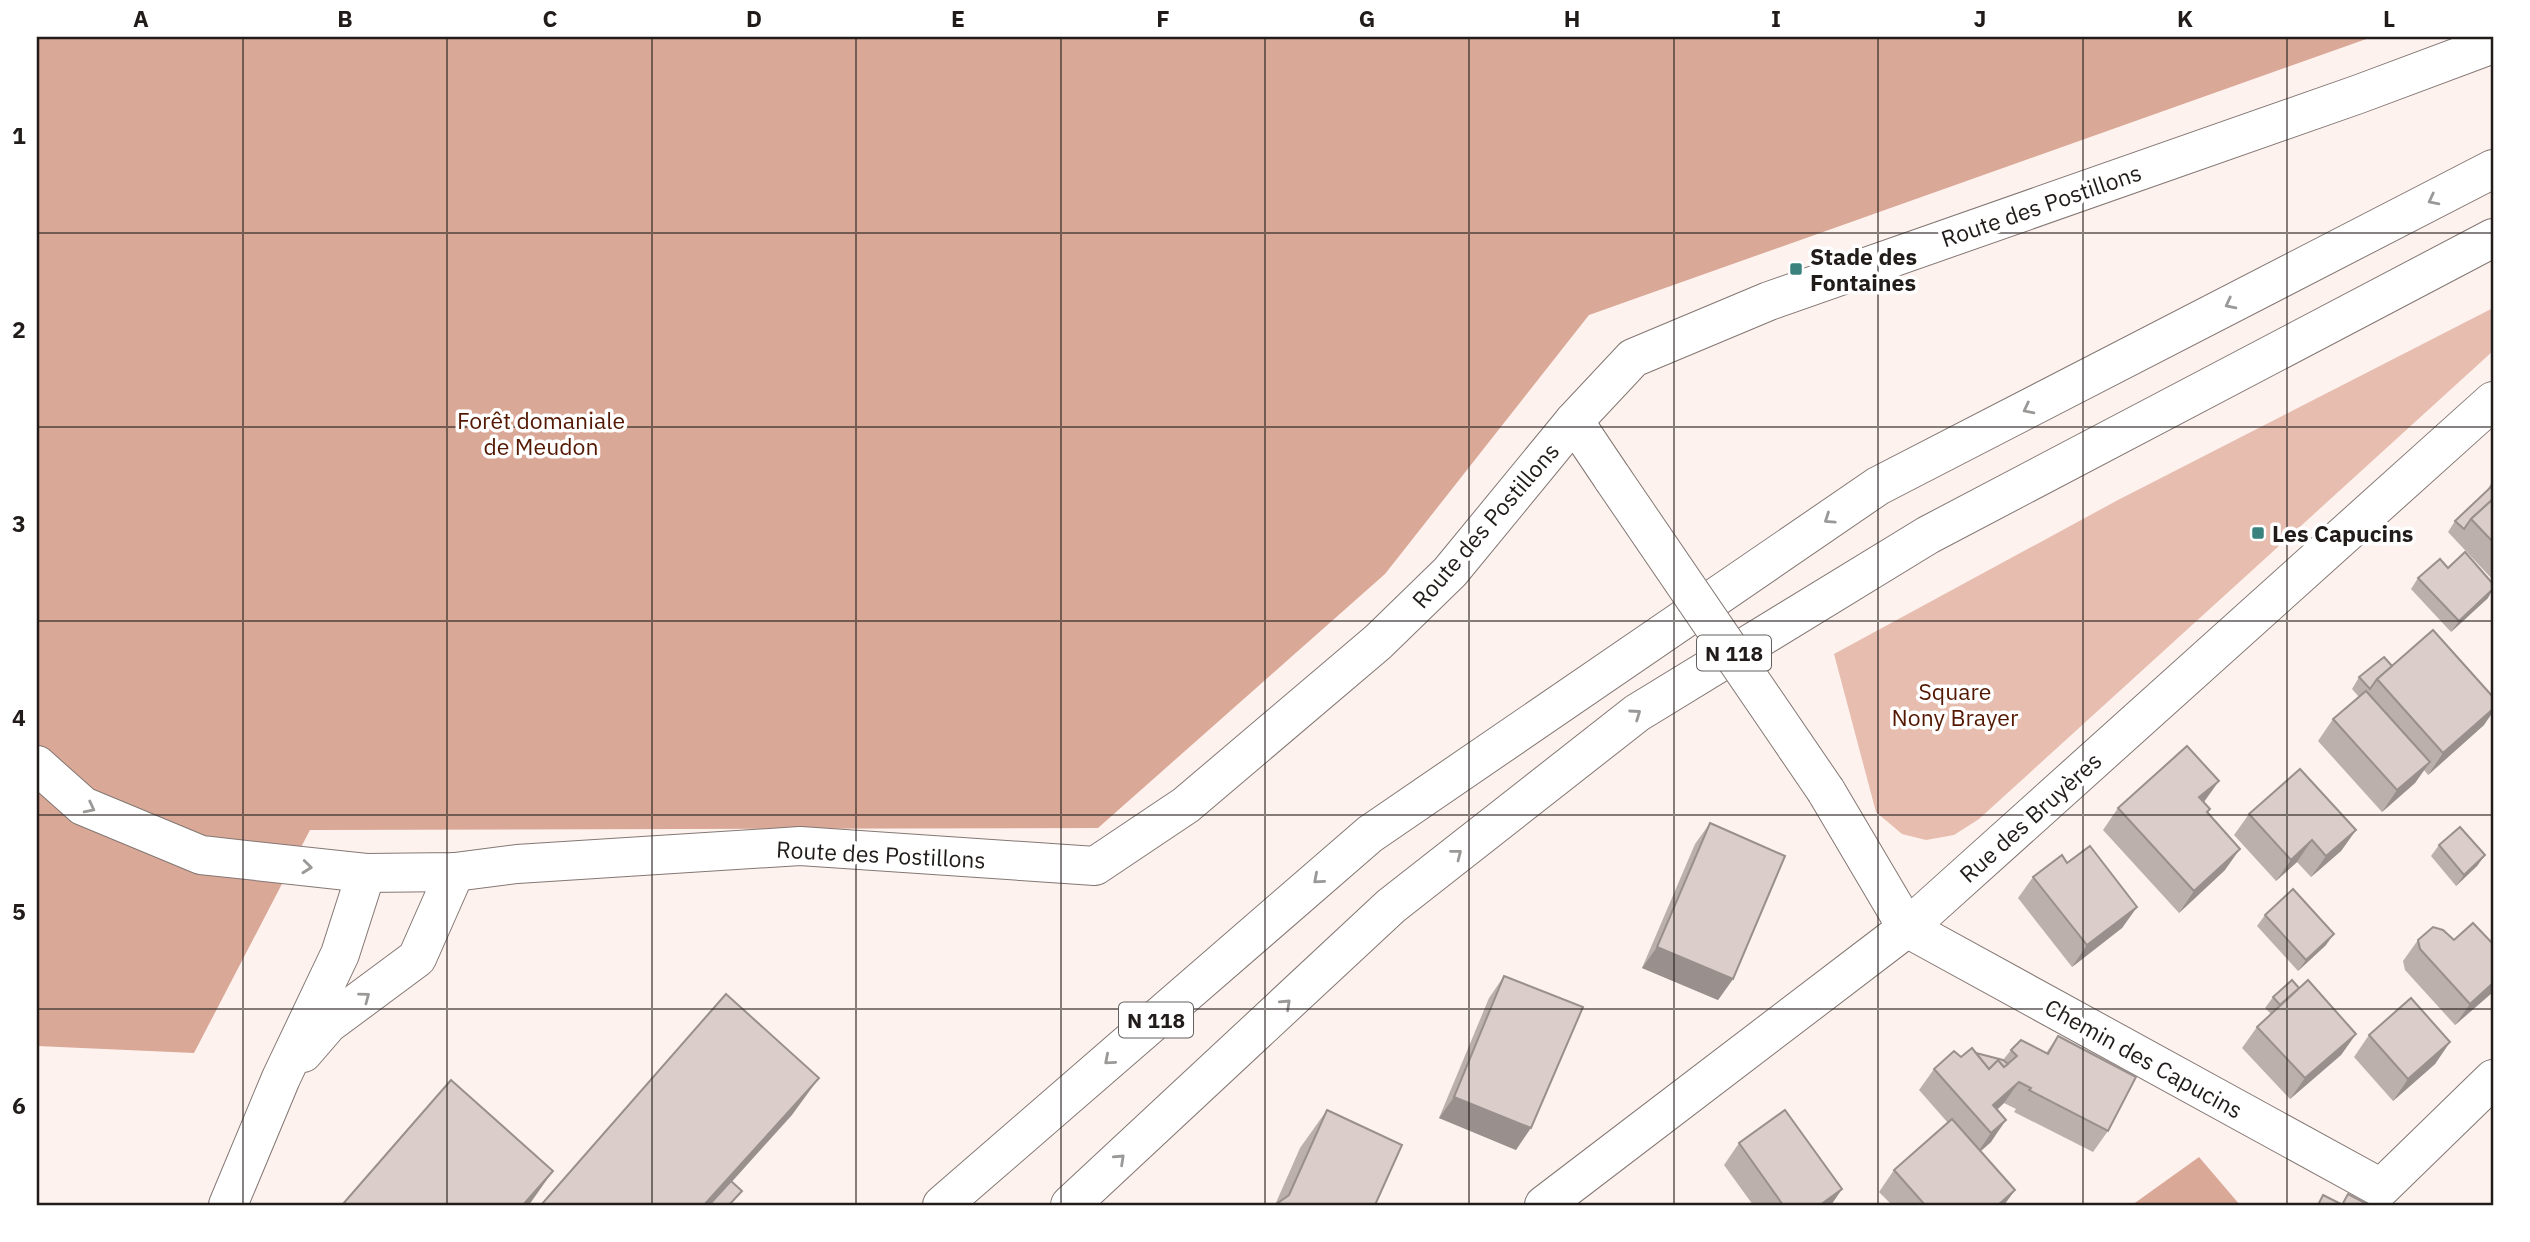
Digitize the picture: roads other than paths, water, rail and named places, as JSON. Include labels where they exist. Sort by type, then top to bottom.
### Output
[{"type":"main road","name":"Route des Postillons","points":[[37,765],[83,806],[201,855],[366,873],[454,872],[517,864],[800,846],[1095,866],[1186,805],[1378,642],[1450,572],[1574,421],[1633,358],[1769,301],[2359,94],[2493,44]]},
{"type":"main road","name":"N 118","points":[[942,1205],[1370,834],[1878,485],[2493,169]]},
{"type":"main road","name":"N 118","points":[[1070,1205],[1391,906],[1637,713],[1928,535],[2493,238]]},
{"type":"main road","name":"Rue des Bruyères","points":[[1544,1205],[1908,928],[2493,401]]},
{"type":"main road","name":"Route des Postillons","points":[[1574,421],[1826,791],[1908,928]]},
{"type":"main road","points":[[281,1078],[328,1024],[417,958],[454,872]]},
{"type":"main road","points":[[228,1205],[281,1078],[340,954],[366,873]]},
{"type":"main road","name":"Chemin des Capucins","points":[[1908,928],[2381,1188],[2493,1079]]},
{"type":"place","name":"Stade des Fontaines","points":[[1796,269]]},
{"type":"place","name":"Les Capucins","points":[[2258,533]]},
{"type":"park label","name":"Forêt domaniale de Meudon","points":[[541,433]]},
{"type":"park label","name":"Square Nony Brayer","points":[[1955,704]]}]
